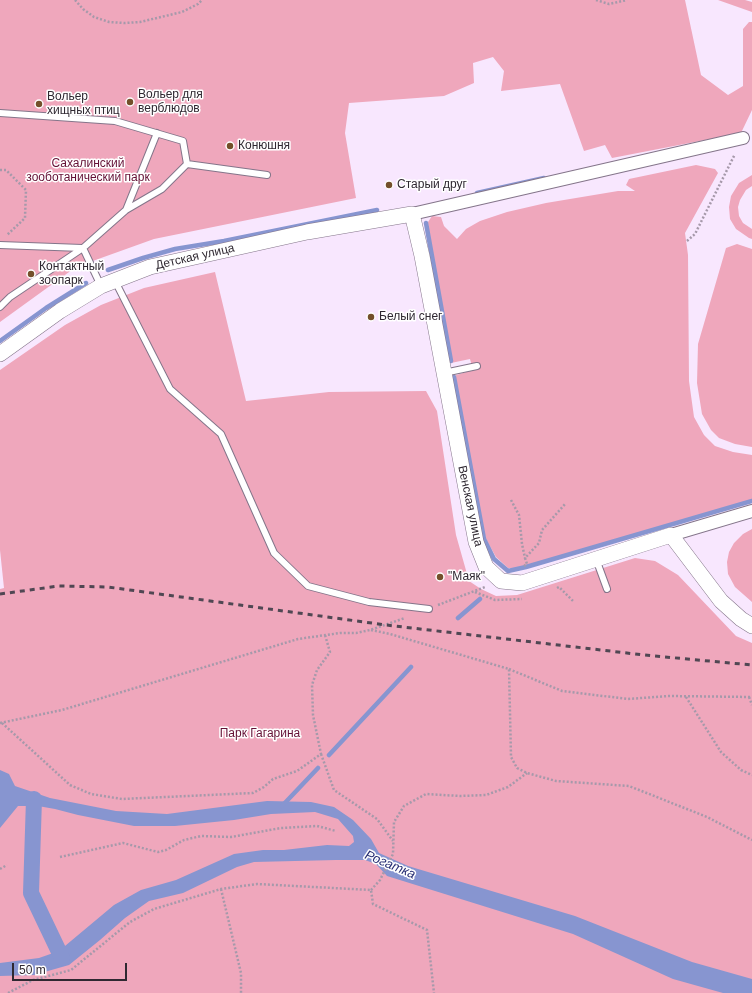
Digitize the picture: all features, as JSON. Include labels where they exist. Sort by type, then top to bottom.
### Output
[{"type":"street","points":[[412,214],[743,138]]},
{"type":"street","name":"Детская улица","points":[[0,354],[60,311],[101,286],[150,267],[307,232],[412,214]]},
{"type":"street","name":"Венская улица","points":[[412,214],[422,256],[476,542],[486,567],[501,581],[522,583],[670,535],[752,511]]},
{"type":"street","points":[[670,535],[721,601],[741,619],[752,626]]},
{"type":"lane","points":[[0,113],[115,121],[183,141],[187,164]]},
{"type":"lane","points":[[126,210],[157,133]]},
{"type":"lane","points":[[187,164],[266,175]]},
{"type":"lane","points":[[0,307],[10,297],[83,248],[126,210],[162,189],[187,164]]},
{"type":"lane","points":[[0,244],[83,248]]},
{"type":"lane","points":[[83,248],[101,286]]},
{"type":"lane","points":[[115,281],[170,389],[221,434],[274,553],[308,586],[369,602],[428,609]]},
{"type":"lane","points":[[444,373],[477,366]]},
{"type":"lane","points":[[596,559],[607,589]]},
{"type":"path","points":[[75,0],[94,17],[109,22],[124,23],[140,22],[182,12],[198,4],[202,0]]},
{"type":"path","points":[[596,0],[609,4],[627,0]]},
{"type":"path","points":[[687,241],[695,234],[743,138]]},
{"type":"path","points":[[0,170],[6,170],[26,190],[25,218],[6,236]]},
{"type":"path","points":[[511,500],[519,515],[522,544],[527,564],[522,567]]},
{"type":"path","points":[[525,558],[539,542],[542,530],[566,503]]},
{"type":"path","points":[[1,722],[62,710],[298,639],[325,635],[356,633],[370,630],[474,592]]},
{"type":"path","points":[[370,630],[390,634],[509,669],[562,691],[628,699],[750,697],[752,705]]},
{"type":"path","points":[[325,635],[330,652],[317,670],[312,685],[313,715],[321,754],[334,790],[377,819],[394,841]]},
{"type":"path","points":[[509,669],[511,757],[517,768],[527,773],[556,781],[629,786],[707,816],[752,840]]},
{"type":"path","points":[[686,697],[721,752],[741,770],[752,775]]},
{"type":"path","points":[[1,722],[70,785],[91,794],[122,799],[252,794],[264,787],[273,779],[297,771],[321,754]]},
{"type":"path","points":[[371,890],[380,880],[393,854],[394,822],[404,806],[426,794],[460,796],[486,795],[508,787],[527,773]]},
{"type":"path","points":[[60,857],[123,843],[158,852],[166,850],[184,840],[201,836],[231,837],[281,828],[317,826],[336,831]]},
{"type":"path","points":[[0,869],[7,865]]},
{"type":"path","points":[[8,993],[33,980],[71,970],[130,922],[154,909],[221,889],[257,884],[371,890]]},
{"type":"path","points":[[221,889],[241,973],[241,993]]},
{"type":"path","points":[[371,890],[373,904],[427,930],[434,993]]},
{"type":"green space","name":"Сахалинский зооботанический парк","points":[[0,0],[685,0],[701,75],[728,95],[743,86],[743,29],[749,22],[752,22],[752,110],[741,133],[612,158],[605,145],[584,151],[560,84],[501,91],[504,71],[493,57],[473,63],[474,83],[444,96],[349,103],[345,133],[356,198],[154,239],[76,267],[0,322]]},
{"type":"green space","points":[[718,0],[745,0],[752,2],[752,12]]},
{"type":"green space","points":[[696,165],[715,169],[718,173],[685,233],[688,255],[689,381],[694,417],[704,435],[715,446],[733,452],[752,455],[752,502],[527,568],[508,568],[496,557],[486,539],[481,520],[453,376],[473,370],[470,359],[451,363],[429,240],[428,222],[432,216],[441,217],[444,226],[457,239],[466,229],[480,221],[507,212],[546,203],[618,191],[635,191],[626,185],[629,179]]},
{"type":"green space","points":[[752,175],[752,186],[746,190],[738,207],[739,216],[743,223],[752,229],[752,239],[736,229],[730,219],[729,207],[731,196],[739,183]]},
{"type":"green space","points":[[737,244],[752,249],[752,447],[735,444],[719,438],[711,430],[702,414],[697,383],[698,344],[726,248]]},
{"type":"green space","name":"Парк Гагарина","points":[[215,272],[246,401],[329,392],[426,391],[437,411],[456,535],[469,581],[496,596],[517,595],[635,558],[655,561],[678,575],[736,636],[752,643],[752,993],[0,993],[0,589],[4,588],[0,550],[0,370],[65,325],[101,305],[144,288]]},
{"type":"green space","points":[[752,529],[752,602],[735,587],[728,574],[727,562],[729,552],[734,543],[743,534]]},
{"type":"water","name":"Рогатка","points":[[0,770],[9,774],[15,786],[50,798],[116,811],[167,814],[267,801],[311,802],[334,807],[353,820],[371,839],[379,853],[408,866],[575,916],[692,962],[752,979],[752,993],[723,993],[673,979],[573,934],[387,876],[376,864],[365,860],[254,862],[237,867],[183,893],[149,901],[125,918],[69,965],[34,975],[0,976],[0,963],[39,958],[59,951],[114,905],[141,890],[176,880],[234,854],[327,845],[349,846],[354,842],[353,836],[338,819],[315,812],[271,814],[234,820],[175,826],[134,826],[38,806],[18,806],[0,828]]},
{"type":"waterway","points":[[477,193],[544,178]]},
{"type":"waterway","points":[[108,270],[175,249],[224,241],[377,210]]},
{"type":"waterway","points":[[426,223],[451,361]]},
{"type":"waterway","points":[[0,341],[46,308],[86,283]]},
{"type":"waterway","points":[[454,377],[484,539],[494,559],[508,571],[752,501]]},
{"type":"waterway","points":[[458,618],[480,599]]},
{"type":"waterway","points":[[329,755],[411,667]]},
{"type":"waterway","points":[[282,806],[318,768]]},
{"type":"waterway","points":[[34,799],[31,893],[62,958]]},
{"type":"railway","points":[[0,594],[59,586],[108,587],[386,625],[644,655],[752,665]]},
{"type":"place","name":"Вольер для верблюдов","points":[[130,102]]},
{"type":"place","name":"Вольер хищных птиц","points":[[39,104]]},
{"type":"place","name":"Конюшня","points":[[230,146]]},
{"type":"place","name":"Старый друг","points":[[389,185]]},
{"type":"place","name":"Контактный зоопарк","points":[[31,274]]},
{"type":"place","name":"Белый снег","points":[[371,317]]},
{"type":"place","name":"\"Маяк\"","points":[[440,577]]}]
